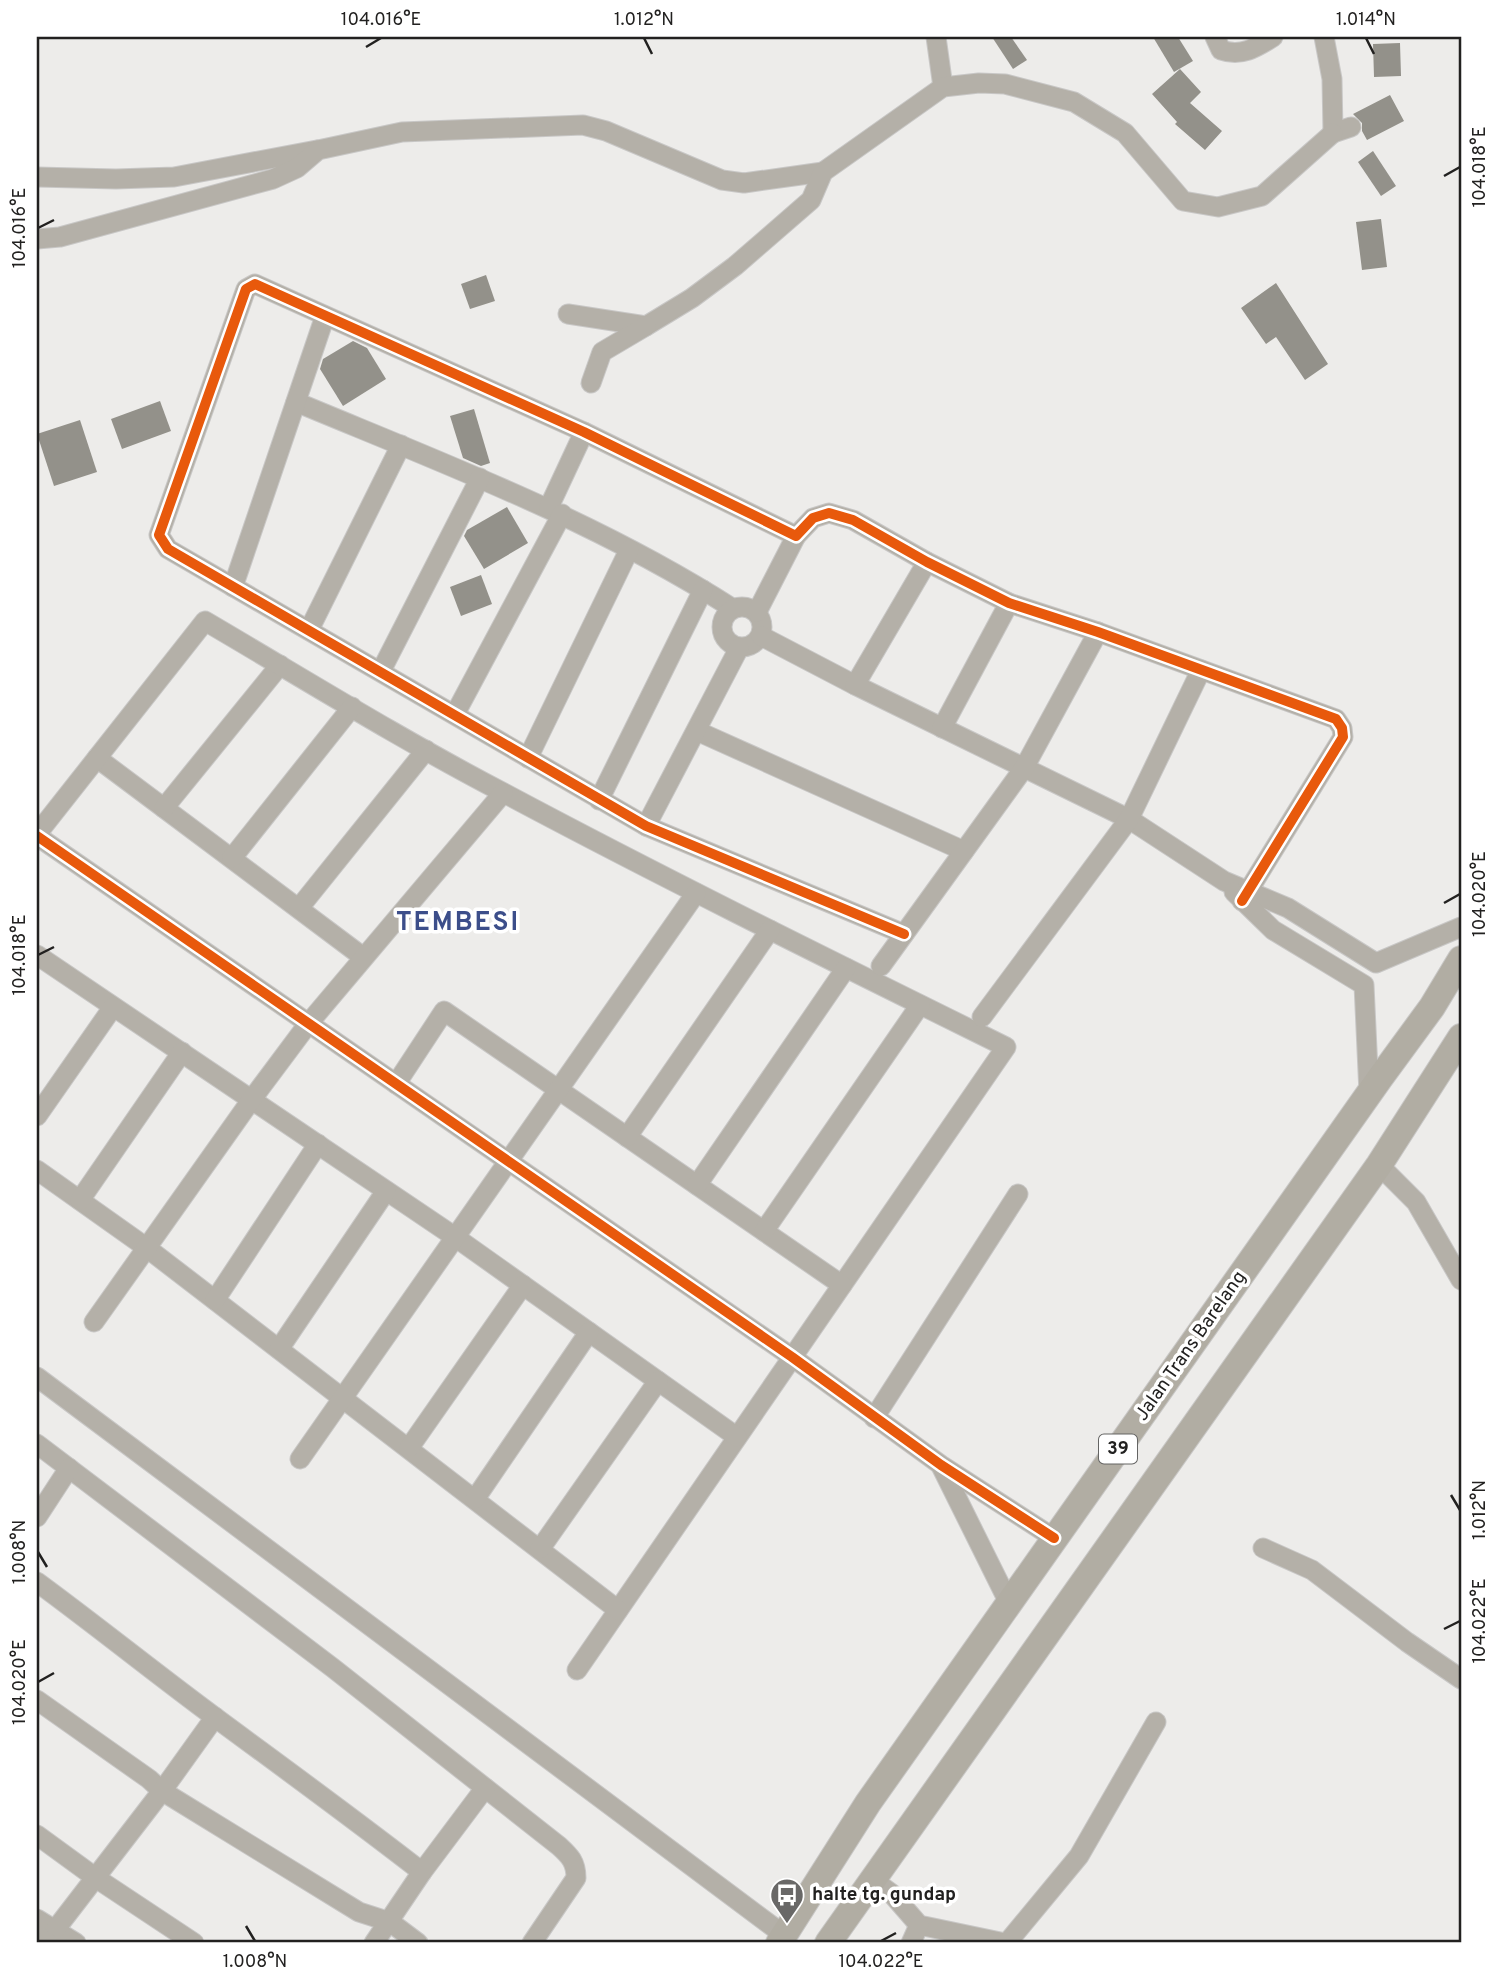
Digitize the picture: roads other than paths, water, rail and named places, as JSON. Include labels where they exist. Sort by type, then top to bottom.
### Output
[{"type":"highway","name":"Jalan Trans Barelang","points":[[781,1939],[868,1804],[1432,1007],[1461,959]]},
{"type":"highway","name":"39","points":[[828,1943],[1379,1165],[1461,1037]]},
{"type":"street","points":[[936,37],[943,87]]},
{"type":"street","points":[[1215,37],[1221,50],[1231,54],[1256,48],[1273,37]]},
{"type":"street","points":[[37,177],[174,177],[402,132],[583,125],[606,131],[722,180],[744,183],[823,172],[943,87],[979,83],[1005,84],[1074,102],[1125,133],[1183,201],[1218,207],[1262,196],[1342,130],[1324,37]]},
{"type":"street","points":[[37,239],[60,236],[273,179],[297,168],[318,150]]},
{"type":"street","points":[[591,383],[601,352],[714,282],[775,233],[811,200],[823,172]]},
{"type":"street","points":[[796,536],[584,432],[255,284],[246,289],[159,535],[168,549],[646,826],[904,934]]},
{"type":"street","points":[[568,314],[646,326]]},
{"type":"street","points":[[233,587],[325,316]]},
{"type":"street","points":[[296,401],[555,511],[732,608]]},
{"type":"street","points":[[455,714],[555,511],[584,432]]},
{"type":"street","points":[[309,630],[401,445]]},
{"type":"street","points":[[381,671],[480,478]]},
{"type":"street","points":[[757,612],[796,536],[813,518],[829,513],[853,520],[927,562],[1009,603],[1098,632],[1336,719],[1342,728],[1343,737],[1246,896]]},
{"type":"street","points":[[528,758],[629,551]]},
{"type":"street","points":[[855,685],[927,562]]},
{"type":"street","points":[[598,800],[703,590]]},
{"type":"street","points":[[942,728],[1009,603]]},
{"type":"street","points":[[745,606],[757,612],[762,623],[761,636],[752,645],[739,648],[727,642],[721,631],[723,618],[732,608],[745,606]]},
{"type":"street","points":[[577,1670],[792,1357],[1006,1047],[696,893],[503,793],[426,751],[205,621],[37,835],[792,1357],[940,1465],[1055,1538]]},
{"type":"street","points":[[881,966],[1024,768],[1098,632]]},
{"type":"street","points":[[761,636],[1129,819],[1246,896],[1273,930],[1364,985]]},
{"type":"street","points":[[646,826],[739,648]]},
{"type":"street","points":[[164,808],[280,665]]},
{"type":"street","points":[[982,1017],[1129,819],[1201,670]]},
{"type":"street","points":[[232,859],[352,707]]},
{"type":"street","points":[[696,731],[964,851]]},
{"type":"street","points":[[299,908],[426,751]]},
{"type":"street","points":[[97,758],[363,957]]},
{"type":"street","points":[[94,1322],[308,1024],[503,793]]},
{"type":"street","points":[[300,1459],[696,893]]},
{"type":"street","points":[[1246,896],[1288,908],[1376,963]]},
{"type":"street","points":[[1369,1093],[1364,985],[1376,963],[1461,927]]},
{"type":"street","points":[[627,1137],[770,930]]},
{"type":"street","points":[[40,964],[113,1007],[252,1099],[455,1237],[737,1437]]},
{"type":"street","points":[[697,1185],[846,968]]},
{"type":"street","points":[[764,1231],[920,1005]]},
{"type":"street","points":[[37,1116],[113,1007]]},
{"type":"street","points":[[396,1084],[444,1011],[842,1285]]},
{"type":"street","points":[[80,1200],[182,1052]]},
{"type":"street","points":[[215,1300],[318,1144]]},
{"type":"street","points":[[1379,1165],[1416,1202],[1461,1280]]},
{"type":"street","points":[[37,1170],[147,1248],[618,1610]]},
{"type":"street","points":[[279,1349],[386,1191]]},
{"type":"street","points":[[874,1418],[1018,1194]]},
{"type":"street","points":[[410,1448],[523,1285]]},
{"type":"street","points":[[475,1499],[589,1332]]},
{"type":"street","points":[[37,1377],[781,1939]]},
{"type":"street","points":[[540,1549],[658,1381]]},
{"type":"street","points":[[37,1444],[333,1668],[572,1859],[576,1867],[576,1878],[532,1943]]},
{"type":"street","points":[[940,1465],[1009,1603]]},
{"type":"street","points":[[37,1517],[69,1468]]},
{"type":"street","points":[[1263,1548],[1312,1570],[1407,1643],[1461,1679]]},
{"type":"street","points":[[37,1582],[215,1717],[333,1802],[422,1872]]},
{"type":"street","points":[[37,1700],[162,1791],[359,1912],[383,1936],[418,1943]]},
{"type":"street","points":[[47,1936],[96,1878],[215,1717]]},
{"type":"street","points":[[873,1880],[892,1894],[915,1934],[1006,1943],[1079,1856],[1156,1722]]},
{"type":"street","points":[[383,1936],[422,1872],[485,1788]]},
{"type":"street","points":[[37,1835],[194,1943]]},
{"type":"street","points":[[37,1919],[47,1936],[76,1943]]},
{"type":"place","name":"halte tg. gundap","points":[[787,1925]]},
{"type":"district","name":"TEMBESI","points":[[458,923]]}]
